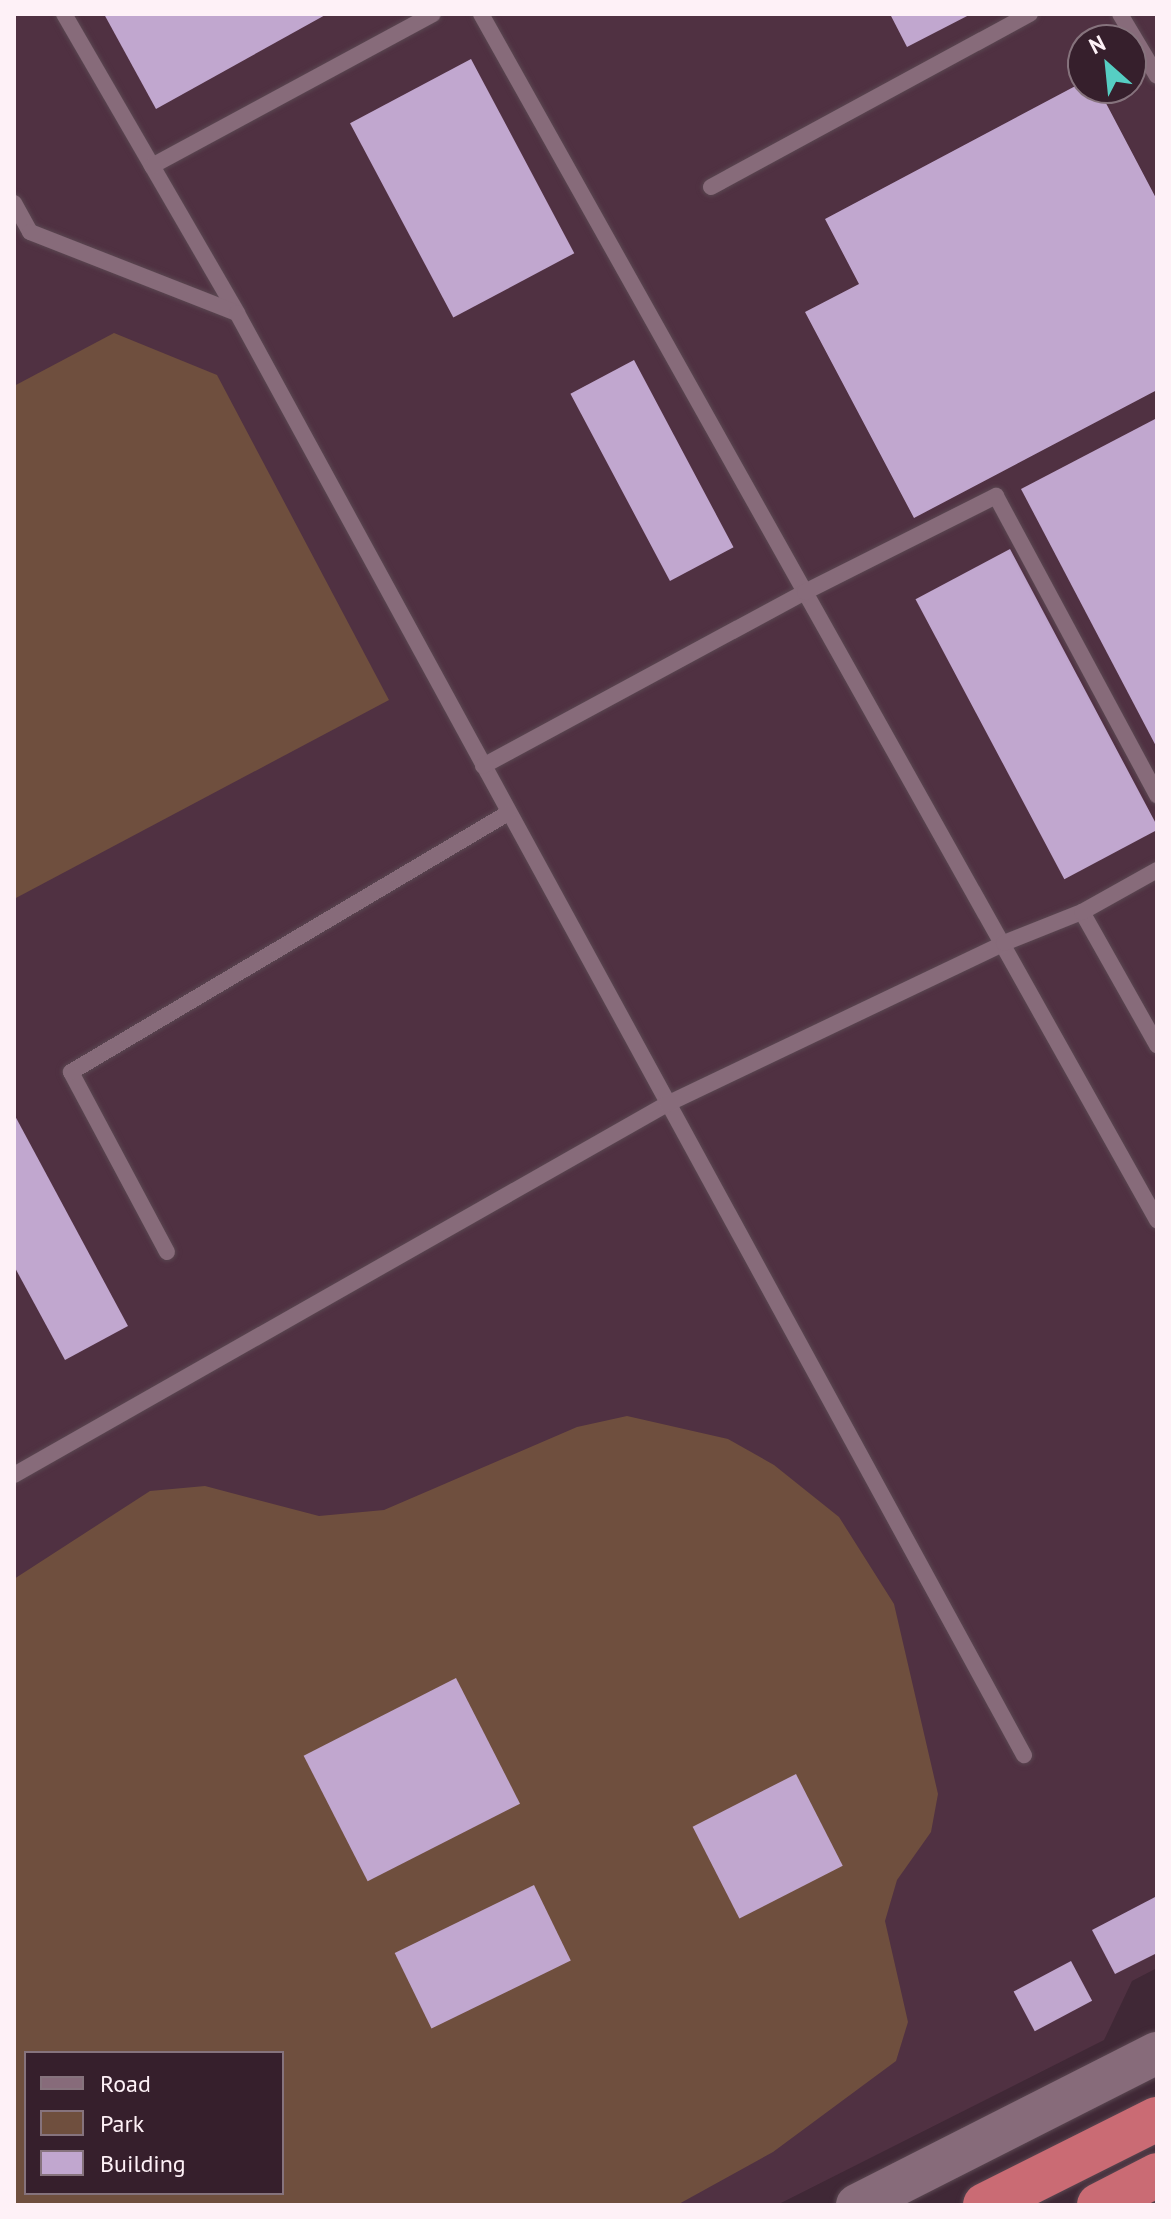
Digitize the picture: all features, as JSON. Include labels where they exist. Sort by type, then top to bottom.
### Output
[{"type":"highway","points":[[985,2205],[1157,2119]]},
{"type":"highway","points":[[1099,2205],[1157,2175]]},
{"type":"street","points":[[857,2205],[1157,2053]]},
{"type":"lane","points":[[64,14],[237,313],[1024,1755]]},
{"type":"lane","points":[[152,166],[433,14]]},
{"type":"lane","points":[[481,14],[1157,1220]]},
{"type":"lane","points":[[711,187],[1030,14]]},
{"type":"lane","points":[[1120,14],[1156,73]]},
{"type":"lane","points":[[14,203],[30,232],[237,313]]},
{"type":"lane","points":[[483,766],[805,592],[996,496],[1157,795]]},
{"type":"lane","points":[[167,1252],[71,1072],[508,813]]},
{"type":"lane","points":[[14,1475],[667,1104],[1004,943],[1082,912],[1157,870]]},
{"type":"lane","points":[[1082,912],[1157,1045]]},
{"type":"shaded area","points":[[14,14],[1157,14],[1157,1968],[1132,1981],[1104,2040],[777,2205],[14,2205]]},
{"type":"green space","points":[[114,333],[217,375],[389,700],[14,899],[14,386]]},
{"type":"green space","points":[[627,1416],[728,1439],[774,1465],[839,1517],[894,1604],[938,1794],[931,1832],[897,1880],[885,1921],[908,2022],[896,2061],[773,2152],[677,2205],[14,2205],[14,1579],[150,1491],[205,1486],[319,1516],[384,1510],[577,1427]]},
{"type":"building","points":[[104,14],[327,14],[156,109]]},
{"type":"building","points":[[890,14],[971,14],[907,47]]},
{"type":"building","points":[[471,59],[574,253],[453,318],[350,123]]},
{"type":"building","points":[[1067,90],[1067,104],[1106,104],[1157,200],[1157,390],[914,518],[805,312],[859,284],[825,219]]},
{"type":"building","points":[[634,360],[734,547],[670,581],[570,394]]},
{"type":"building","points":[[1157,418],[1157,748],[1021,489]]},
{"type":"building","points":[[1010,549],[1157,825],[1157,830],[1064,879],[916,599]]},
{"type":"building","points":[[14,1114],[128,1326],[65,1360],[14,1266]]},
{"type":"building","points":[[456,1678],[520,1804],[368,1881],[304,1756]]},
{"type":"building","points":[[796,1774],[843,1866],[739,1918],[693,1827]]},
{"type":"building","points":[[534,1885],[571,1960],[432,2028],[395,1953]]},
{"type":"building","points":[[1157,1896],[1157,1953],[1115,1974],[1092,1930]]},
{"type":"building","points":[[1071,1961],[1092,2001],[1035,2031],[1014,1992]]}]
